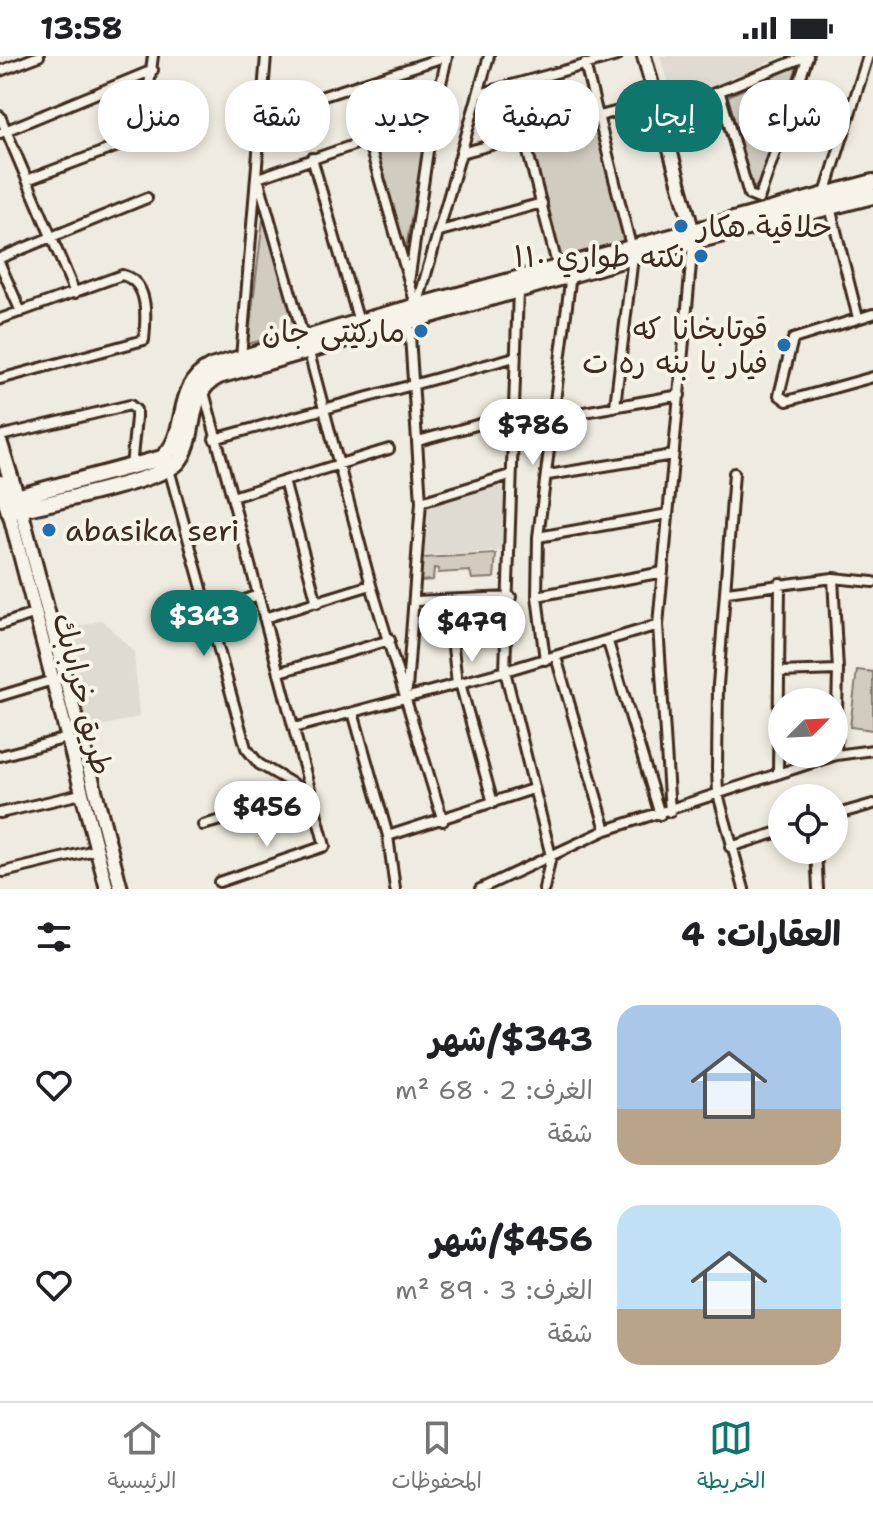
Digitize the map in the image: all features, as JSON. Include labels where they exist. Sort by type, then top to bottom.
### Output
[{"type":"main road","points":[[644,56],[650,80]]},
{"type":"main road","points":[[670,152],[692,236]]},
{"type":"main road","points":[[827,203],[873,182]]},
{"type":"main road","points":[[11,512],[169,469],[185,449],[203,388],[219,376],[306,344],[692,236],[827,203],[873,196]]},
{"type":"main road","points":[[413,313],[518,290],[564,271]]},
{"type":"main road","points":[[11,512],[158,460],[170,451],[186,395],[195,378],[211,367],[306,344]]},
{"type":"main road","points":[[0,444],[11,512]]},
{"type":"main road","points":[[0,483],[121,889]]},
{"type":"main road","name":"طريق خرابابك","points":[[11,512],[107,889]]},
{"type":"street","points":[[0,71],[39,56]]},
{"type":"street","points":[[27,180],[142,137],[153,56]]},
{"type":"street","points":[[264,80],[266,56]]},
{"type":"street","points":[[483,80],[489,56]]},
{"type":"street","points":[[528,80],[617,56]]},
{"type":"street","points":[[723,92],[807,56]]},
{"type":"street","points":[[723,104],[749,195],[759,199],[807,56]]},
{"type":"street","points":[[858,318],[827,203],[868,56]]},
{"type":"street","points":[[330,94],[447,57]]},
{"type":"street","points":[[442,80],[447,57]]},
{"type":"street","points":[[585,64],[588,80]]},
{"type":"street","points":[[3,132],[153,70]]},
{"type":"street","points":[[413,313],[475,107]]},
{"type":"street","points":[[0,116],[3,132],[75,293]]},
{"type":"street","points":[[599,128],[632,252],[615,406]]},
{"type":"street","points":[[258,178],[346,147]]},
{"type":"street","points":[[461,153],[475,149]]},
{"type":"street","points":[[241,358],[260,152]]},
{"type":"street","points":[[371,152],[409,282],[413,313],[421,502],[407,696]]},
{"type":"street","points":[[409,282],[428,152]]},
{"type":"street","points":[[528,152],[564,271],[556,417],[538,537],[537,596],[545,660]]},
{"type":"street","points":[[312,158],[370,324]]},
{"type":"street","points":[[258,178],[371,585],[443,821]]},
{"type":"street","points":[[21,312],[0,261],[147,198]]},
{"type":"street","points":[[440,231],[542,203]]},
{"type":"street","points":[[670,812],[658,625],[692,236]]},
{"type":"street","points":[[0,319],[113,277],[128,277],[138,286],[144,300],[144,340],[0,379]]},
{"type":"street","points":[[518,290],[510,475],[511,597],[505,671],[551,856],[544,889]]},
{"type":"street","points":[[873,314],[793,339],[779,395],[787,401],[873,377]]},
{"type":"street","points":[[214,439],[515,357]]},
{"type":"street","points":[[203,388],[214,439],[325,846],[219,882]]},
{"type":"street","points":[[556,417],[680,395]]},
{"type":"street","points":[[0,436],[130,405],[136,410],[131,468]]},
{"type":"street","points":[[418,441],[513,415]]},
{"type":"street","points":[[232,497],[389,449]]},
{"type":"street","points":[[548,475],[673,455]]},
{"type":"street","points":[[169,469],[246,748],[259,764],[312,795]]},
{"type":"street","points":[[734,473],[718,685],[718,794],[730,847],[744,889]]},
{"type":"street","points":[[421,502],[510,475]]},
{"type":"street","points":[[284,481],[317,603]]},
{"type":"street","points":[[538,537],[668,514]]},
{"type":"street","points":[[537,596],[663,572]]},
{"type":"street","points":[[727,592],[833,578],[873,582]]},
{"type":"street","points":[[833,578],[838,688]]},
{"type":"street","points":[[778,774],[780,583]]},
{"type":"street","points":[[264,618],[371,585]]},
{"type":"street","points":[[208,613],[258,595]]},
{"type":"street","points":[[415,601],[511,597]]},
{"type":"street","points":[[448,601],[458,684],[493,803]]},
{"type":"street","points":[[0,625],[36,613]]},
{"type":"street","points":[[294,728],[556,657],[658,625]]},
{"type":"street","points":[[280,672],[390,640]]},
{"type":"street","points":[[608,642],[660,815]]},
{"type":"street","points":[[556,657],[606,830]]},
{"type":"street","points":[[779,672],[838,670]]},
{"type":"street","points":[[0,696],[53,680]]},
{"type":"street","points":[[353,712],[388,836],[395,889]]},
{"type":"street","points":[[0,756],[67,738]]},
{"type":"street","points":[[848,753],[873,750]]},
{"type":"street","points":[[480,889],[606,830],[670,812],[796,768]]},
{"type":"street","points":[[388,836],[443,821],[533,789]]},
{"type":"street","points":[[0,813],[81,794]]},
{"type":"street","points":[[203,825],[312,795]]},
{"type":"street","points":[[848,811],[873,804]]},
{"type":"street","points":[[730,847],[768,835]]},
{"type":"street","points":[[4,872],[95,850]]},
{"type":"street","points":[[817,864],[818,889]]},
{"type":"shaded area","points":[[660,56],[783,56],[723,82],[667,80]]},
{"type":"shaded area","points":[[797,66],[792,80],[765,80]]},
{"type":"shaded area","points":[[739,91],[739,137],[728,96]]},
{"type":"shaded area","points":[[599,142],[626,241],[561,258],[532,152],[599,152]]},
{"type":"shaded area","points":[[377,152],[423,152],[405,253]]},
{"type":"shaded area","points":[[743,152],[769,152],[759,183],[753,189]]},
{"type":"shaded area","points":[[263,219],[298,330],[248,344]]},
{"type":"shaded area","points":[[504,481],[504,551],[421,556],[424,504]]},
{"type":"shaded area","points":[[496,554],[494,578],[472,579],[470,571],[438,573],[439,569],[434,568],[433,580],[420,581],[422,558]]},
{"type":"shaded area","points":[[102,620],[134,652],[139,717],[76,732],[51,635]]},
{"type":"shaded area","points":[[857,670],[873,672],[873,730],[850,727]]},
{"type":"place","name":"حلاقية هكار","points":[[681,226]]},
{"type":"place","name":"نكته طواري ١١٠","points":[[701,256]]},
{"type":"place","name":"مارکێتی جان","points":[[421,331]]},
{"type":"place","name":"قوتابخانا كه فيار يا بنه ره ت","points":[[784,345]]},
{"type":"place","name":"abasika seri","points":[[49,530]]}]
